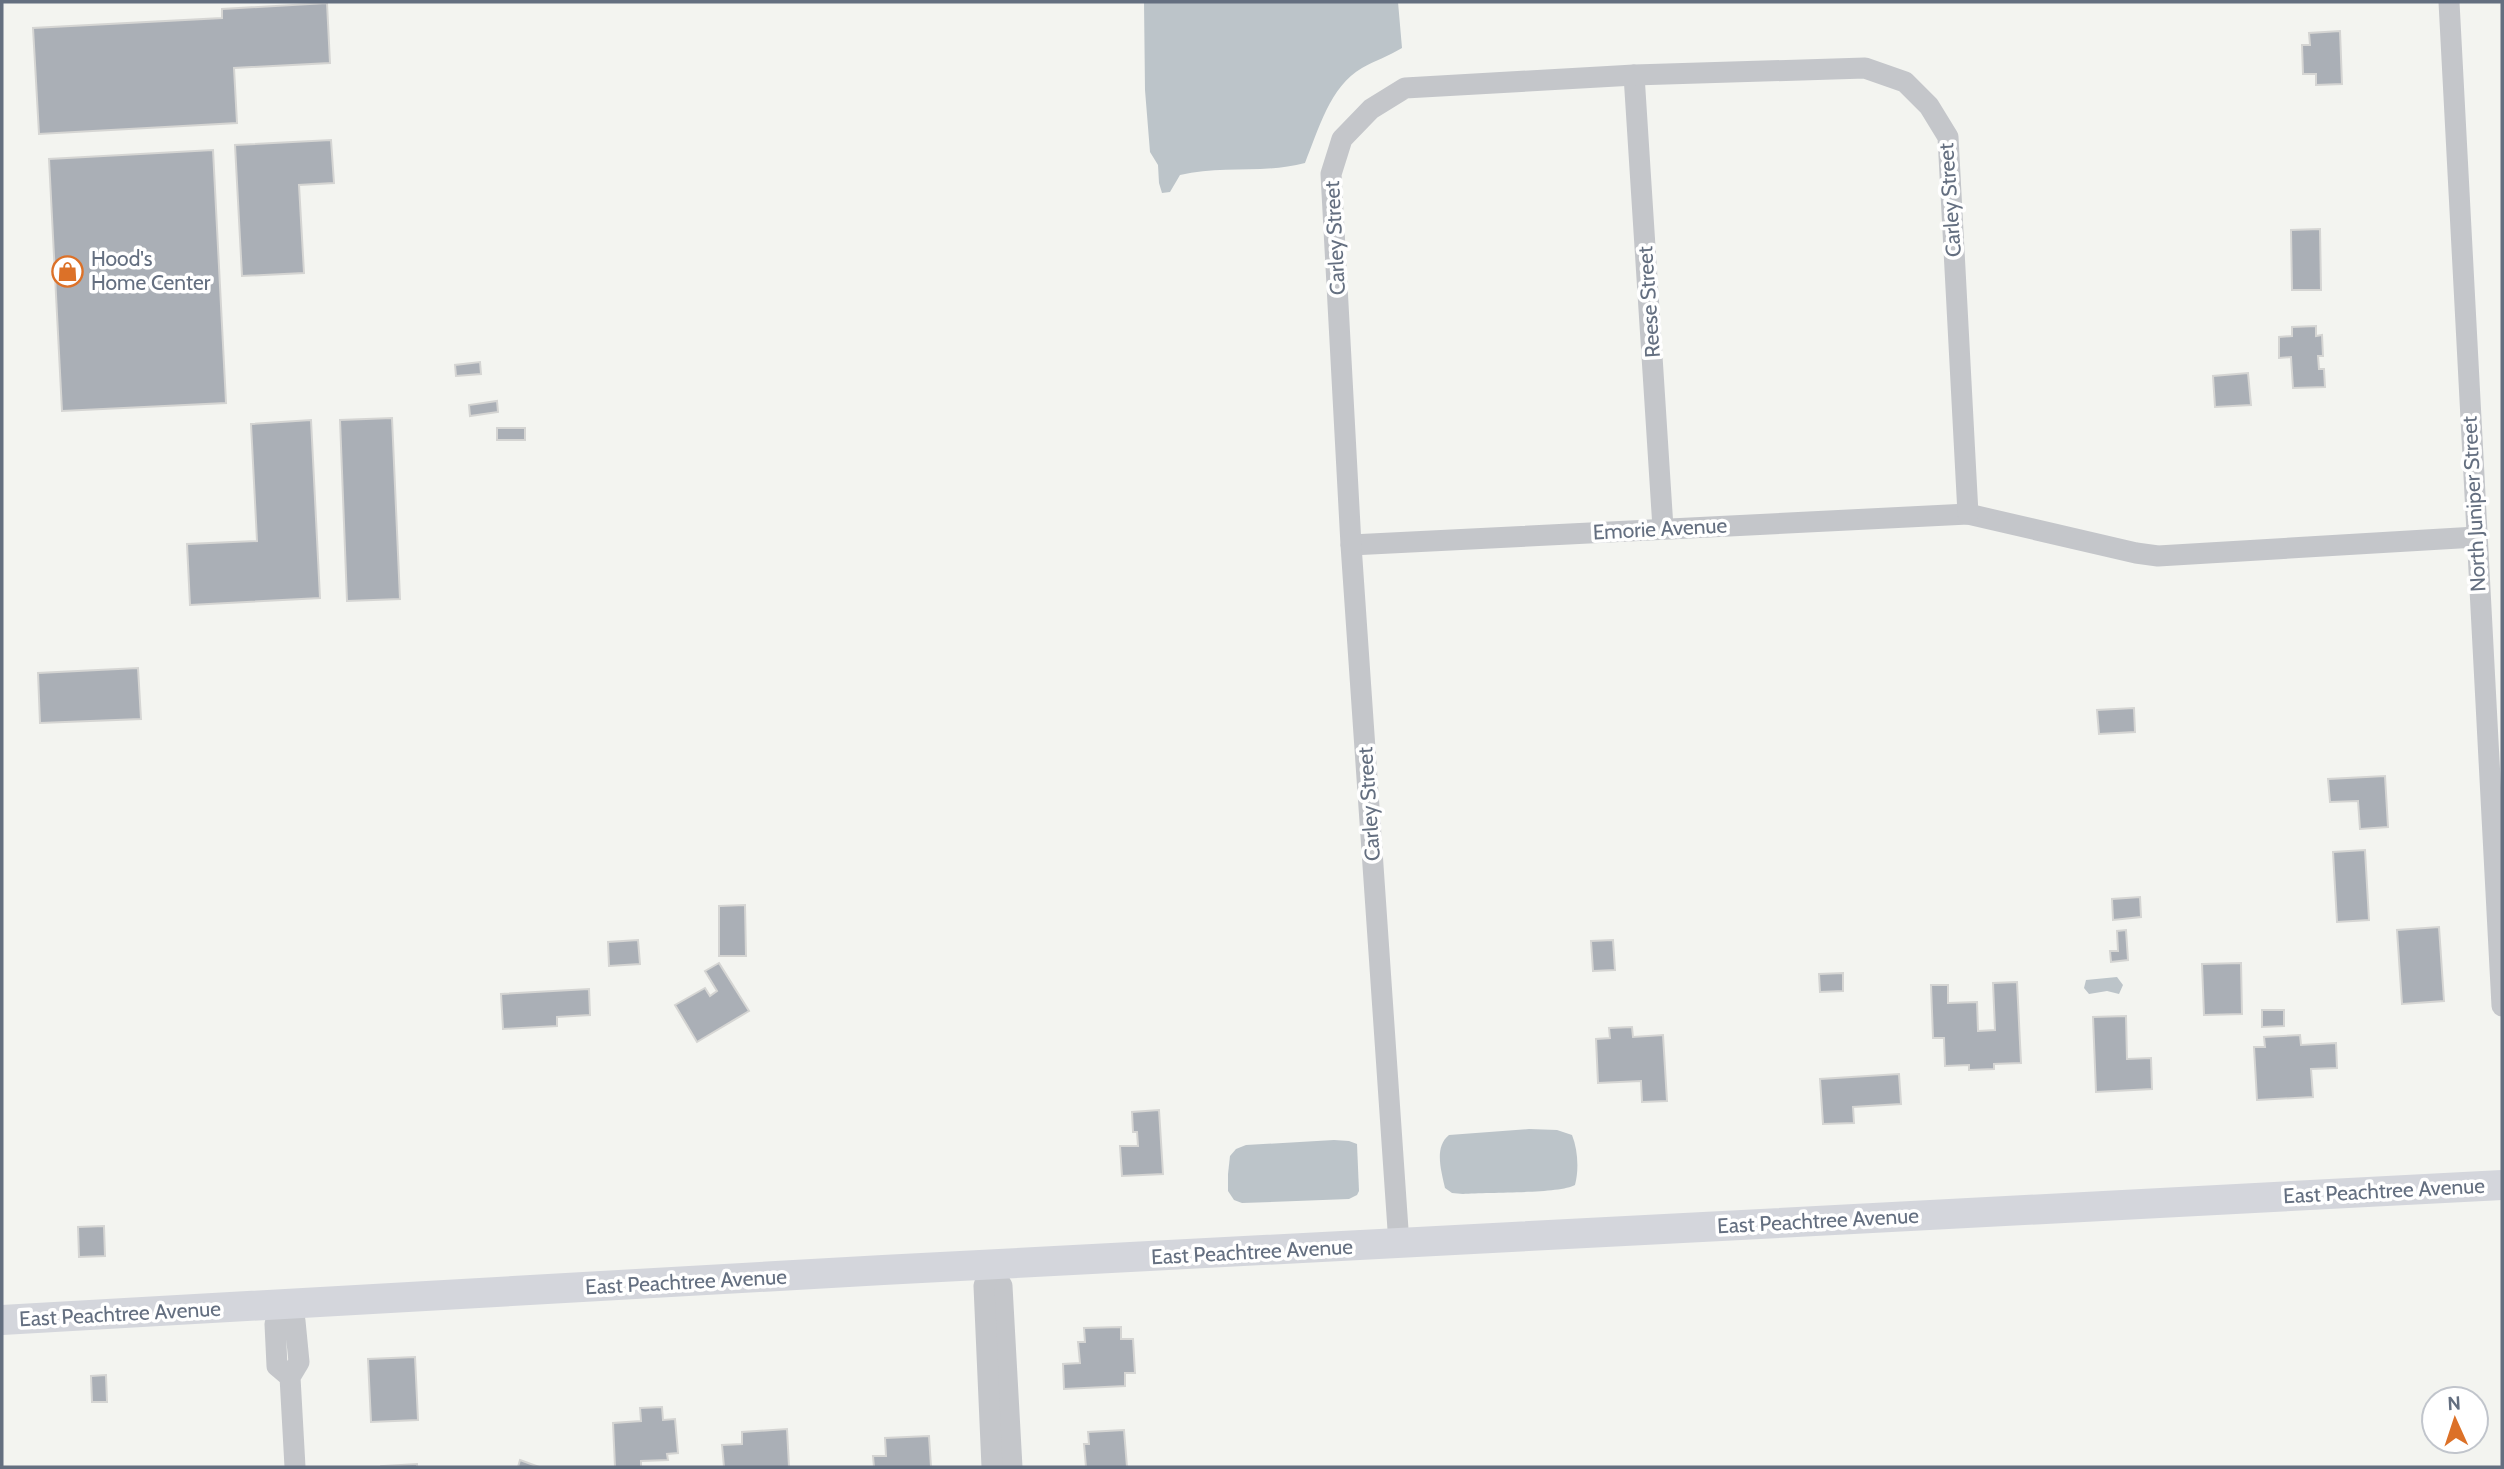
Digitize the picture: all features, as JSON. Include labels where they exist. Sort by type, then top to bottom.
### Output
[{"type":"street","name":"North Juniper Street","points":[[2449,2],[2502,1006]]},
{"type":"street","name":"Carley Street","points":[[1399,1244],[1351,545],[1331,174],[1342,139],[1371,108],[1405,88],[1634,75],[1865,68],[1905,82],[1929,106],[1948,137],[1968,514]]},
{"type":"street","name":"Reese Street","points":[[1634,75],[1663,528]]},
{"type":"street","name":"Emorie Avenue","points":[[1351,545],[1968,514],[2158,556],[2476,537]]},
{"type":"street","name":"East Peachtree Avenue","points":[[2,1320],[2502,1185]]},
{"type":"street","points":[[990,1266],[984,1286],[992,1467]]},
{"type":"street","points":[[990,1266],[1002,1286],[1012,1467]]},
{"type":"street","points":[[285,1305],[275,1324],[277,1366],[290,1377],[295,1467]]},
{"type":"shaded area","points":[[1144,2],[1398,2],[1402,48],[1362,68],[1341,86],[1326,110],[1305,163],[1180,175],[1170,192],[1162,193],[1158,165],[1150,152],[1145,90]]},
{"type":"shaded area","points":[[2117,977],[2123,985],[2119,994],[2107,991],[2089,994],[2084,988],[2086,980]]},
{"type":"shaded area","points":[[1529,1129],[1557,1130],[1572,1135],[1577,1160],[1575,1185],[1539,1191],[1463,1194],[1452,1193],[1445,1188],[1440,1152],[1449,1135]]},
{"type":"shaded area","points":[[1334,1140],[1357,1144],[1359,1191],[1349,1199],[1242,1203],[1234,1200],[1228,1191],[1230,1156],[1236,1149],[1246,1145]]},
{"type":"building","points":[[327,3],[330,63],[234,68],[237,123],[39,134],[33,28],[222,18],[222,9]]},
{"type":"building","points":[[2340,31],[2342,84],[2316,85],[2316,74],[2303,74],[2302,45],[2310,45],[2309,33]]},
{"type":"building","points":[[331,140],[334,183],[299,185],[304,273],[242,276],[235,145]]},
{"type":"building","points":[[213,150],[226,403],[62,411],[49,159]]},
{"type":"building","points":[[2320,229],[2321,290],[2292,290],[2291,230]]},
{"type":"building","points":[[2316,326],[2316,336],[2322,335],[2323,356],[2318,356],[2319,369],[2324,369],[2325,387],[2293,388],[2291,357],[2279,358],[2279,337],[2292,336],[2292,327]]},
{"type":"building","points":[[480,362],[481,374],[456,376],[455,365]]},
{"type":"building","points":[[2248,373],[2251,405],[2215,407],[2213,376]]},
{"type":"building","points":[[497,401],[498,412],[470,416],[469,405]]},
{"type":"building","points":[[392,418],[400,599],[347,601],[340,420]]},
{"type":"building","points":[[311,420],[320,598],[190,605],[187,544],[257,541],[251,424]]},
{"type":"building","points":[[497,428],[525,428],[525,440],[497,440]]},
{"type":"building","points":[[138,668],[141,719],[40,723],[38,673]]},
{"type":"building","points":[[2134,708],[2135,732],[2099,734],[2097,710]]},
{"type":"building","points":[[2385,776],[2388,827],[2360,829],[2358,801],[2330,802],[2328,779]]},
{"type":"building","points":[[2365,850],[2369,920],[2337,922],[2333,852]]},
{"type":"building","points":[[2140,897],[2141,917],[2113,920],[2112,899]]},
{"type":"building","points":[[745,905],[746,956],[719,956],[719,906]]},
{"type":"building","points":[[2439,927],[2444,1001],[2402,1004],[2397,930]]},
{"type":"building","points":[[2126,930],[2128,960],[2111,962],[2110,951],[2118,951],[2117,931]]},
{"type":"building","points":[[638,940],[640,964],[609,966],[608,942]]},
{"type":"building","points":[[1613,940],[1615,970],[1593,971],[1591,941]]},
{"type":"building","points":[[719,963],[749,1011],[697,1042],[675,1005],[705,988],[710,996],[717,991],[705,971]]},
{"type":"building","points":[[2241,963],[2242,1014],[2204,1015],[2202,964]]},
{"type":"building","points":[[1843,973],[1843,991],[1820,992],[1819,974]]},
{"type":"building","points":[[2017,982],[2021,1063],[1994,1064],[1994,1069],[1969,1070],[1969,1065],[1945,1066],[1944,1038],[1933,1038],[1931,985],[1948,985],[1948,1003],[1977,1002],[1978,1031],[1995,1030],[1993,983]]},
{"type":"building","points":[[589,989],[590,1015],[557,1017],[557,1026],[503,1029],[501,994]]},
{"type":"building","points":[[2262,1010],[2284,1010],[2284,1026],[2262,1027]]},
{"type":"building","points":[[2126,1016],[2127,1059],[2151,1058],[2152,1089],[2096,1092],[2093,1017]]},
{"type":"building","points":[[1632,1027],[1633,1037],[1663,1035],[1667,1101],[1642,1102],[1641,1081],[1598,1083],[1596,1039],[1610,1038],[1609,1028]]},
{"type":"building","points":[[2300,1035],[2301,1045],[2336,1043],[2337,1068],[2311,1069],[2313,1097],[2257,1100],[2254,1047],[2265,1047],[2264,1037]]},
{"type":"building","points":[[1899,1074],[1901,1104],[1853,1107],[1854,1123],[1823,1124],[1820,1079]]},
{"type":"building","points":[[1159,1110],[1163,1174],[1122,1176],[1120,1146],[1138,1146],[1137,1132],[1133,1132],[1132,1112]]},
{"type":"building","points":[[104,1226],[105,1256],[79,1257],[78,1227]]},
{"type":"building","points":[[1121,1327],[1121,1339],[1133,1339],[1135,1373],[1125,1373],[1125,1386],[1064,1389],[1063,1364],[1080,1363],[1078,1342],[1085,1342],[1084,1328]]},
{"type":"building","points":[[415,1357],[418,1420],[371,1422],[368,1359]]},
{"type":"building","points":[[106,1375],[107,1402],[92,1402],[91,1376]]},
{"type":"building","points":[[662,1407],[663,1420],[675,1419],[678,1453],[667,1454],[668,1460],[641,1461],[641,1467],[615,1467],[613,1423],[641,1421],[640,1408]]},
{"type":"building","points":[[787,1429],[789,1467],[724,1467],[722,1445],[742,1444],[742,1432]]},
{"type":"building","points":[[1124,1430],[1127,1467],[1086,1467],[1084,1444],[1089,1444],[1088,1432]]},
{"type":"building","points":[[929,1436],[931,1467],[874,1467],[873,1456],[886,1456],[885,1438]]},
{"type":"building","points":[[520,1460],[539,1467],[518,1467]]},
{"type":"building","points":[[417,1464],[417,1467],[382,1466]]},
{"type":"place","name":"Hood's Home Center","points":[[68,271]]}]
